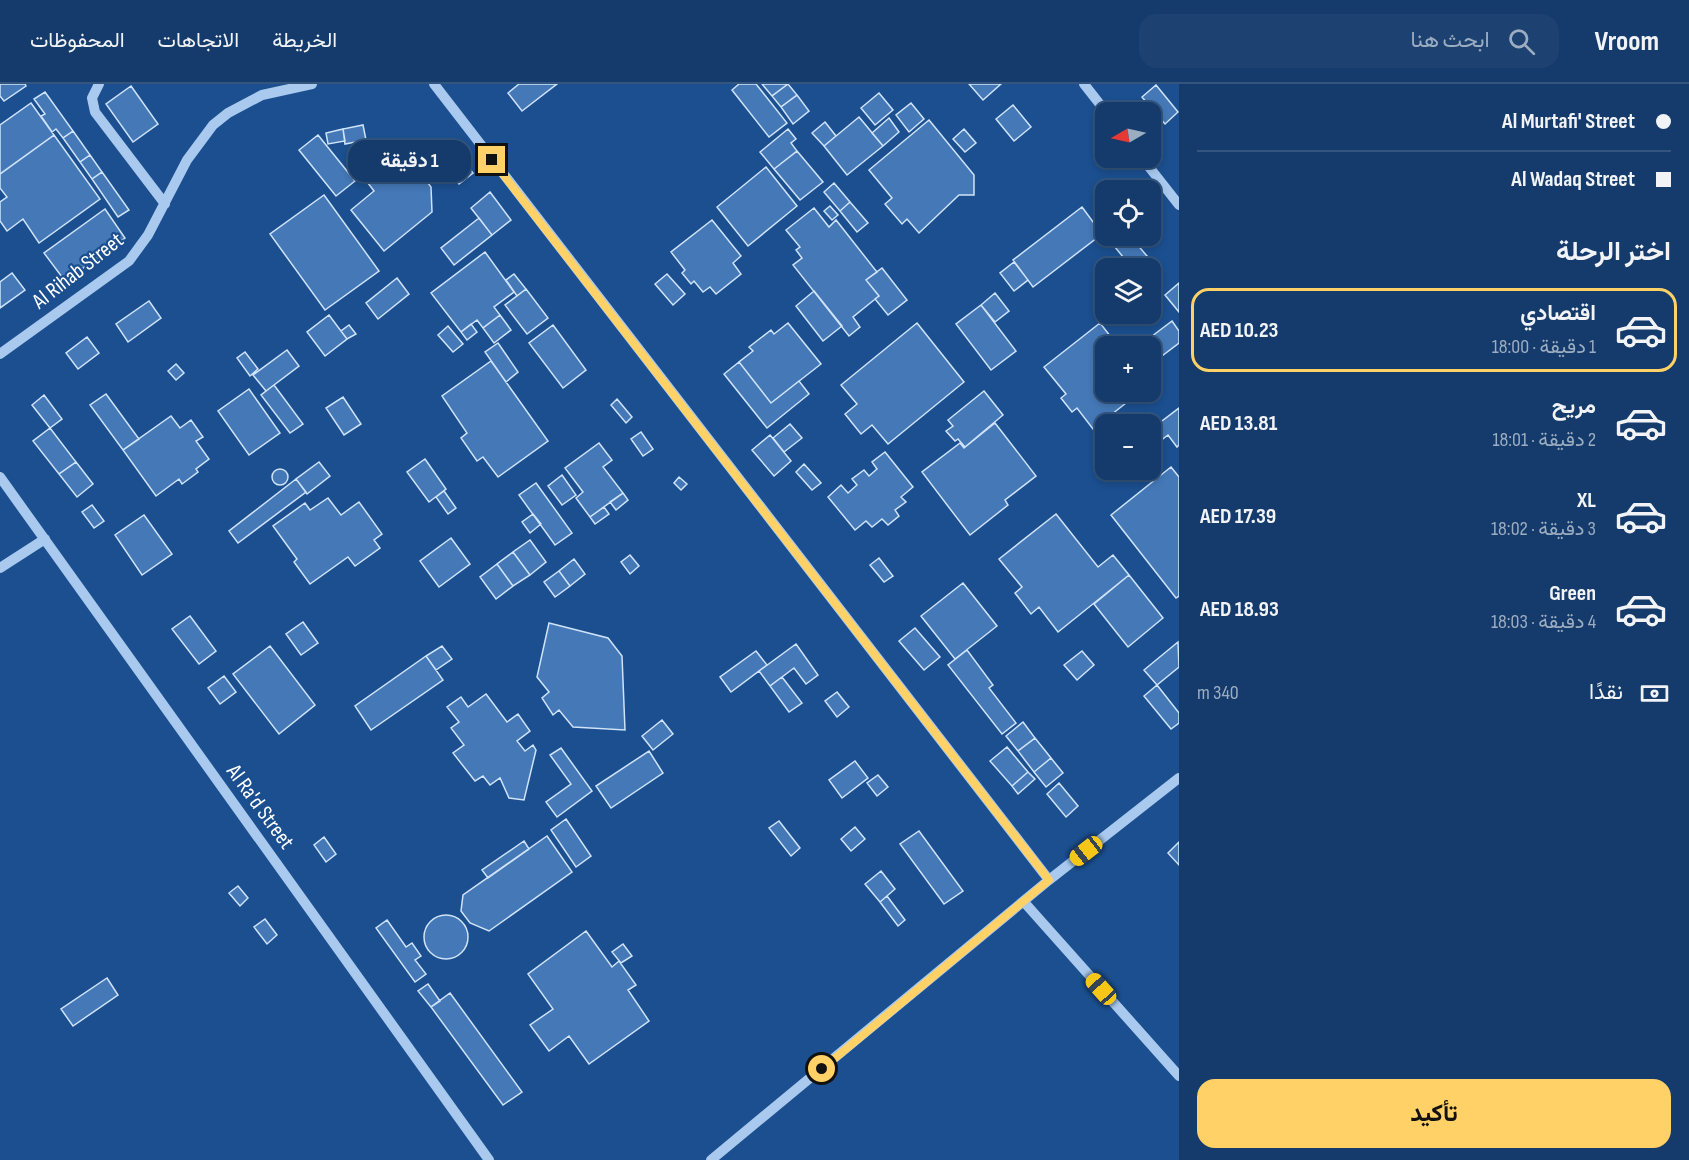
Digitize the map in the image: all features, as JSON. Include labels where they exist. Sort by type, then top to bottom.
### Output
[{"type":"street","points":[[99,84],[92,98],[95,112],[165,204]]},
{"type":"street","name":"Al Rihab Street","points":[[0,354],[129,261],[144,242],[187,160],[213,126],[245,103],[278,87],[312,84]]},
{"type":"street","points":[[434,84],[1049,880]]},
{"type":"street","points":[[1084,84],[1098,102]]},
{"type":"street","points":[[1150,168],[1179,205]]},
{"type":"street","name":"Al Ra'd Street","points":[[0,477],[489,1160]]},
{"type":"street","points":[[0,568],[45,538]]},
{"type":"street","points":[[711,1160],[1049,880],[1179,778]]},
{"type":"street","points":[[1024,902],[1179,1076]]},
{"type":"building","points":[[0,84],[25,84],[26,86],[4,101],[0,96]]},
{"type":"building","points":[[519,84],[557,84],[522,111],[508,93]]},
{"type":"building","points":[[739,84],[756,84],[787,123],[769,137],[732,90]]},
{"type":"building","points":[[762,84],[788,84],[772,96]]},
{"type":"building","points":[[788,84],[797,95],[781,107],[772,96]]},
{"type":"building","points":[[969,84],[1001,84],[983,100]]},
{"type":"building","points":[[1156,85],[1178,112],[1165,124],[1161,119],[1161,102],[1146,102],[1142,97]]},
{"type":"building","points":[[131,86],[158,124],[133,142],[106,104]]},
{"type":"building","points":[[45,92],[73,131],[63,138],[56,129],[52,132],[41,116],[45,114],[34,99]]},
{"type":"building","points":[[879,93],[893,110],[875,125],[861,108]]},
{"type":"building","points":[[797,95],[809,111],[793,124],[781,107]]},
{"type":"building","points":[[31,103],[54,135],[0,174],[0,125]]},
{"type":"building","points":[[911,103],[924,119],[909,132],[896,115]]},
{"type":"building","points":[[1013,105],[1031,127],[1014,141],[996,119]]},
{"type":"building","points":[[859,117],[883,146],[847,175],[824,146]]},
{"type":"building","points":[[889,118],[899,132],[883,146],[872,133]]},
{"type":"building","points":[[929,120],[974,175],[974,195],[959,195],[919,233],[907,219],[902,224],[885,204],[892,198],[869,170]]},
{"type":"building","points":[[825,122],[836,136],[824,146],[812,133]]},
{"type":"building","points":[[363,125],[366,140],[345,144],[343,129]]},
{"type":"building","points":[[343,129],[345,141],[328,144],[326,133]]},
{"type":"building","points":[[788,129],[796,139],[791,143],[797,151],[774,169],[760,152]]},
{"type":"building","points":[[964,129],[976,143],[965,152],[953,139]]},
{"type":"building","points":[[73,131],[90,155],[80,162],[63,138]]},
{"type":"building","points":[[54,135],[100,199],[39,243],[23,219],[7,231],[0,221],[0,202],[7,197],[0,188],[0,174]]},
{"type":"building","points":[[318,135],[355,181],[336,196],[299,150]]},
{"type":"building","points":[[395,140],[431,187],[432,212],[384,251],[351,210],[374,191],[358,170]]},
{"type":"building","points":[[451,144],[473,173],[459,184],[438,155]]},
{"type":"building","points":[[797,151],[823,182],[800,200],[774,169]]},
{"type":"building","points":[[90,155],[102,172],[92,179],[80,162]]},
{"type":"building","points":[[766,167],[797,206],[748,246],[717,207]]},
{"type":"building","points":[[102,172],[129,210],[118,217],[92,179]]},
{"type":"building","points":[[834,183],[850,202],[840,211],[824,192]]},
{"type":"building","points":[[490,192],[511,220],[492,235],[471,208]]},
{"type":"building","points":[[324,195],[379,271],[325,310],[270,234]]},
{"type":"building","points":[[850,202],[868,223],[857,232],[840,211]]},
{"type":"building","points":[[830,206],[838,215],[832,220],[824,211]]},
{"type":"building","points":[[1082,207],[1095,225],[1095,239],[1033,287],[1013,260]]},
{"type":"building","points":[[814,208],[829,227],[836,220],[877,272],[866,280],[879,296],[853,317],[860,327],[849,336],[793,265],[802,258],[796,250],[800,247],[786,230]]},
{"type":"building","points":[[105,209],[125,238],[65,281],[44,253]]},
{"type":"building","points":[[479,218],[492,235],[454,265],[441,248]]},
{"type":"building","points":[[712,220],[741,256],[733,263],[741,274],[716,294],[710,287],[703,292],[694,281],[691,284],[682,273],[685,270],[671,252]]},
{"type":"building","points":[[1114,246],[1138,246],[1147,256],[1144,258],[1124,258]]},
{"type":"building","points":[[485,252],[514,292],[494,307],[500,315],[483,328],[477,320],[461,332],[431,293]]},
{"type":"building","points":[[1014,262],[1028,280],[1014,291],[1000,273]]},
{"type":"building","points":[[882,268],[907,300],[888,315],[875,299],[879,296],[866,280]]},
{"type":"building","points":[[12,273],[25,290],[0,308],[0,282]]},
{"type":"building","points":[[514,274],[526,289],[517,296],[506,280]]},
{"type":"building","points":[[667,274],[685,294],[673,305],[655,284]]},
{"type":"building","points":[[397,278],[409,294],[378,319],[366,303]]},
{"type":"building","points":[[1179,283],[1179,312],[1165,295]]},
{"type":"building","points":[[526,289],[548,318],[527,334],[505,305]]},
{"type":"building","points":[[814,291],[842,326],[823,341],[796,306]]},
{"type":"building","points":[[995,293],[1009,311],[995,322],[981,305]]},
{"type":"building","points":[[149,301],[161,318],[128,342],[116,324]]},
{"type":"building","points":[[981,305],[1016,351],[991,370],[956,324]]},
{"type":"building","points":[[329,315],[347,339],[325,356],[307,332]]},
{"type":"building","points":[[500,315],[511,330],[494,343],[483,328]]},
{"type":"building","points":[[1172,321],[1179,331],[1179,343],[1161,357],[1161,336],[1152,336]]},
{"type":"building","points":[[788,323],[821,364],[771,403],[739,362],[753,351],[749,347],[771,330],[774,334]]},
{"type":"building","points":[[917,323],[964,382],[888,444],[872,425],[861,434],[845,414],[857,404],[841,385]]},
{"type":"building","points":[[471,324],[477,332],[467,340],[461,332]]},
{"type":"building","points":[[1101,324],[1110,336],[1095,336],[1095,402],[1127,402],[1112,414],[1095,414],[1093,429],[1077,408],[1072,412],[1061,398],[1066,394],[1044,367]]},
{"type":"building","points":[[349,325],[356,334],[347,339],[341,331]]},
{"type":"building","points":[[553,325],[586,370],[563,388],[529,343]]},
{"type":"building","points":[[448,326],[463,344],[453,352],[438,335]]},
{"type":"building","points":[[87,337],[99,353],[78,369],[66,353]]},
{"type":"building","points":[[498,343],[518,372],[506,382],[485,352]]},
{"type":"building","points":[[287,350],[299,366],[266,391],[253,375]]},
{"type":"building","points":[[245,352],[258,369],[250,376],[237,358]]},
{"type":"building","points":[[491,361],[548,441],[498,477],[483,457],[477,461],[461,438],[467,433],[442,396]]},
{"type":"building","points":[[739,362],[771,403],[799,381],[809,394],[767,428],[724,374]]},
{"type":"building","points":[[176,364],[184,373],[176,380],[168,371]]},
{"type":"building","points":[[274,385],[303,424],[290,433],[261,395]]},
{"type":"building","points":[[249,389],[280,433],[249,455],[218,411]]},
{"type":"building","points":[[984,391],[1003,415],[965,447],[958,439],[955,441],[946,431],[953,426],[948,420]]},
{"type":"building","points":[[106,394],[139,439],[123,450],[90,405]]},
{"type":"building","points":[[44,395],[62,419],[50,428],[32,405]]},
{"type":"building","points":[[343,397],[361,424],[344,435],[326,408]]},
{"type":"building","points":[[617,399],[632,417],[626,423],[611,405]]},
{"type":"building","points":[[1179,408],[1179,445],[1177,447],[1168,435],[1161,440],[1161,422]]},
{"type":"building","points":[[171,416],[180,428],[191,420],[203,437],[196,441],[209,459],[196,469],[198,472],[182,484],[179,479],[156,496],[123,450]]},
{"type":"building","points":[[995,423],[1036,476],[1005,500],[1008,505],[970,535],[922,472],[960,443],[964,448]]},
{"type":"building","points":[[790,424],[802,438],[784,452],[773,438]]},
{"type":"building","points":[[50,428],[76,462],[59,474],[33,441]]},
{"type":"building","points":[[641,432],[653,449],[643,456],[631,439]]},
{"type":"building","points":[[770,435],[791,461],[774,476],[752,450]]},
{"type":"building","points":[[599,443],[612,460],[603,467],[623,493],[590,517],[576,498],[583,492],[565,468]]},
{"type":"building","points":[[885,452],[913,487],[901,497],[906,502],[895,510],[899,516],[888,525],[882,519],[872,527],[866,521],[855,530],[828,497],[841,485],[848,493],[857,485],[852,479],[864,470],[869,476],[877,469],[872,462]]},
{"type":"building","points":[[425,459],[446,489],[429,502],[407,472]]},
{"type":"building","points":[[76,462],[93,484],[77,497],[59,474]]},
{"type":"building","points":[[319,462],[330,476],[307,494],[296,479]]},
{"type":"building","points":[[804,464],[821,483],[812,490],[796,472]]},
{"type":"building","points":[[1171,467],[1179,477],[1179,596],[1176,598],[1111,515],[1155,480],[1161,480],[1161,475]]},
{"type":"building","points":[[280,469],[288,477],[280,485],[272,477]]},
{"type":"building","points":[[562,475],[576,495],[562,505],[548,486]]},
{"type":"building","points":[[679,477],[687,484],[681,490],[674,483]]},
{"type":"building","points":[[296,479],[306,492],[238,543],[229,531]]},
{"type":"building","points":[[536,483],[572,533],[555,545],[519,495]]},
{"type":"building","points":[[444,491],[456,508],[448,514],[436,497]]},
{"type":"building","points":[[623,493],[628,500],[616,510],[610,502]]},
{"type":"building","points":[[328,498],[341,515],[359,502],[382,534],[374,540],[380,548],[355,566],[348,557],[310,584],[294,562],[297,559],[273,526],[305,503],[310,510]]},
{"type":"building","points":[[92,505],[104,521],[94,528],[82,512]]},
{"type":"building","points":[[604,507],[609,514],[595,524],[590,517]]},
{"type":"building","points":[[533,514],[541,524],[530,533],[522,522]]},
{"type":"building","points":[[1056,514],[1098,567],[1113,555],[1129,575],[1058,632],[1039,607],[1031,614],[1015,593],[1022,587],[999,559]]},
{"type":"building","points":[[144,515],[172,554],[142,575],[115,535]]},
{"type":"building","points":[[451,538],[470,564],[439,587],[420,561]]},
{"type":"building","points":[[530,540],[546,562],[530,575],[513,552]]},
{"type":"building","points":[[513,552],[530,575],[513,586],[497,564]]},
{"type":"building","points":[[630,555],[639,566],[630,574],[621,562]]},
{"type":"building","points":[[879,558],[893,576],[884,582],[870,565]]},
{"type":"building","points":[[574,559],[585,574],[570,586],[559,571]]},
{"type":"building","points":[[497,564],[513,586],[496,599],[480,577]]},
{"type":"building","points":[[559,571],[570,586],[555,597],[544,582]]},
{"type":"building","points":[[1129,575],[1163,618],[1128,647],[1094,604]]},
{"type":"building","points":[[963,583],[997,626],[955,659],[921,616]]},
{"type":"building","points":[[190,616],[216,651],[199,664],[172,629]]},
{"type":"building","points":[[303,622],[318,643],[301,655],[286,634]]},
{"type":"building","points":[[549,623],[608,638],[622,656],[625,730],[573,727],[559,710],[553,715],[542,698],[549,692],[537,677]]},
{"type":"building","points":[[915,628],[940,657],[924,670],[899,641]]},
{"type":"building","points":[[1178,642],[1179,667],[1157,685],[1144,670]]},
{"type":"building","points":[[796,644],[818,675],[806,684],[794,668],[770,686],[759,671]]},
{"type":"building","points":[[270,646],[315,705],[279,734],[233,674]]},
{"type":"building","points":[[442,646],[452,659],[436,670],[426,656]]},
{"type":"building","points":[[967,650],[993,685],[989,688],[1016,723],[1002,734],[948,665]]},
{"type":"building","points":[[756,651],[767,665],[731,692],[720,677]]},
{"type":"building","points":[[1082,651],[1094,665],[1077,680],[1064,665]]},
{"type":"building","points":[[426,656],[443,680],[371,730],[355,706]]},
{"type":"building","points":[[224,676],[236,692],[220,704],[208,688]]},
{"type":"building","points":[[782,677],[802,703],[789,712],[770,686]]},
{"type":"building","points":[[1157,685],[1179,713],[1179,723],[1171,729],[1144,696]]},
{"type":"building","points":[[837,692],[849,707],[837,717],[825,701]]},
{"type":"building","points":[[486,694],[507,722],[518,714],[530,731],[517,741],[525,751],[533,745],[536,750],[524,800],[509,798],[500,778],[490,785],[483,776],[475,781],[453,753],[464,745],[451,728],[459,722],[447,707],[461,697],[468,707]]},
{"type":"building","points":[[662,720],[673,734],[653,750],[642,736]]},
{"type":"building","points":[[1023,722],[1035,738],[1018,751],[1006,736]]},
{"type":"building","points":[[1035,738],[1051,758],[1034,772],[1018,751]]},
{"type":"building","points":[[1007,747],[1028,772],[1012,786],[990,761]]},
{"type":"building","points":[[561,748],[592,791],[557,817],[546,802],[571,784],[550,755]]},
{"type":"building","points":[[649,751],[663,773],[611,808],[596,786]]},
{"type":"building","points":[[1051,758],[1063,773],[1046,787],[1034,772]]},
{"type":"building","points":[[855,761],[868,778],[842,798],[829,780]]},
{"type":"building","points":[[1028,772],[1035,779],[1018,794],[1012,786]]},
{"type":"building","points":[[878,775],[888,787],[877,796],[867,783]]},
{"type":"building","points":[[1059,783],[1078,806],[1066,817],[1047,794]]},
{"type":"building","points":[[566,819],[591,856],[576,867],[551,830]]},
{"type":"building","points":[[779,821],[800,848],[791,856],[769,828]]},
{"type":"building","points":[[855,827],[865,839],[851,851],[841,839]]},
{"type":"building","points":[[919,831],[963,891],[944,904],[900,844]]},
{"type":"building","points":[[547,836],[572,872],[489,931],[470,923],[461,911],[463,895]]},
{"type":"building","points":[[324,837],[336,854],[326,862],[314,845]]},
{"type":"building","points":[[524,841],[529,849],[488,878],[482,870]]},
{"type":"building","points":[[1179,842],[1179,865],[1168,853]]},
{"type":"building","points":[[881,871],[895,889],[880,902],[865,884]]},
{"type":"building","points":[[238,886],[248,898],[240,906],[229,893]]},
{"type":"building","points":[[887,896],[905,920],[898,926],[880,902]]},
{"type":"building","points":[[446,915],[461,922],[468,937],[461,952],[446,959],[431,952],[424,937],[431,922]]},
{"type":"building","points":[[265,919],[277,935],[267,944],[254,927]]},
{"type":"building","points":[[387,920],[406,947],[412,943],[421,956],[415,960],[426,974],[415,982],[376,928]]},
{"type":"building","points":[[586,931],[612,967],[619,961],[636,985],[628,990],[649,1021],[589,1064],[569,1036],[549,1051],[530,1025],[553,1009],[528,974]]},
{"type":"building","points":[[623,944],[632,956],[621,963],[612,952]]},
{"type":"building","points":[[107,978],[118,995],[73,1026],[61,1009]]},
{"type":"building","points":[[428,984],[440,1001],[431,1007],[418,991]]},
{"type":"building","points":[[450,993],[522,1092],[503,1105],[431,1007]]},
{"type":"route","points":[[492,160],[1049,880],[822,1069]]}]
